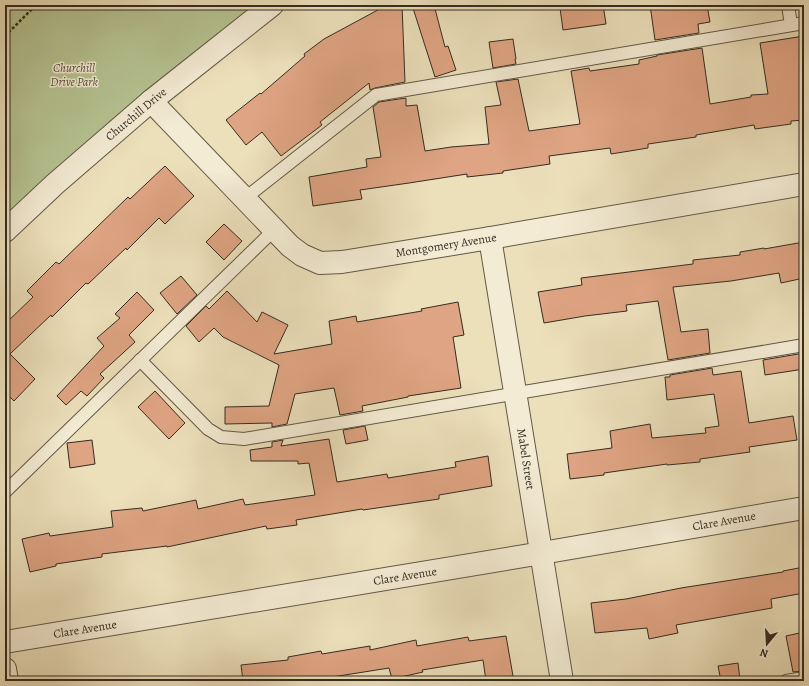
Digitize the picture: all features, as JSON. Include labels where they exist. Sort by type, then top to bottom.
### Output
[{"type":"street","name":"Churchill Drive","points":[[5,231],[55,184],[151,101],[272,5]]},
{"type":"street","name":"Montgomery Avenue","points":[[151,101],[290,246],[302,255],[320,263],[342,262],[490,238],[804,184]]},
{"type":"street","name":"Mabel Street","points":[[490,238],[562,681]]},
{"type":"street","name":"Clare Avenue","points":[[5,642],[804,508]]},
{"type":"street","points":[[5,669],[7,681]]},
{"type":"lane","points":[[788,5],[791,25]]},
{"type":"lane","points":[[244,199],[376,95],[804,23]]},
{"type":"lane","points":[[5,492],[274,230]]},
{"type":"lane","points":[[140,360],[208,429],[221,437],[244,439],[804,345]]},
{"type":"lane","points":[[786,681],[804,678]]},
{"type":"path","points":[[5,36],[36,5]]},
{"type":"green space","name":"Churchill Drive Park","points":[[5,5],[272,5],[5,231]]},
{"type":"building","points":[[387,5],[402,5],[405,82],[370,90],[369,83],[320,122],[322,125],[281,156],[262,132],[246,145],[226,120],[260,93],[261,94],[305,56],[304,54],[324,39]]},
{"type":"building","points":[[412,5],[434,5],[445,47],[448,46],[456,70],[435,77]]},
{"type":"building","points":[[584,5],[603,5],[606,24],[563,30],[560,8]]},
{"type":"building","points":[[650,5],[707,5],[710,22],[698,24],[699,33],[655,40]]},
{"type":"building","points":[[804,36],[804,120],[791,121],[791,124],[755,129],[754,125],[696,135],[696,137],[648,144],[648,148],[611,154],[610,148],[549,156],[550,164],[503,171],[503,173],[467,177],[467,174],[360,190],[362,199],[313,206],[309,177],[367,167],[366,159],[381,157],[373,107],[379,102],[406,98],[406,106],[417,105],[425,151],[489,144],[485,107],[501,105],[496,82],[518,79],[529,131],[580,124],[571,71],[589,68],[590,71],[639,64],[639,60],[657,55],[702,48],[710,104],[751,97],[751,95],[768,94],[760,43]]},
{"type":"building","points":[[513,39],[516,64],[493,68],[489,42]]},
{"type":"building","points":[[165,166],[194,196],[165,224],[159,218],[127,250],[126,248],[88,284],[86,283],[52,317],[51,315],[10,354],[35,379],[14,401],[5,392],[5,324],[33,297],[27,291],[56,262],[59,264],[128,197],[130,199]]},
{"type":"building","points":[[224,224],[242,241],[224,260],[206,242]]},
{"type":"building","points":[[804,242],[804,278],[781,283],[779,273],[731,281],[673,287],[681,332],[708,329],[710,353],[668,360],[658,301],[626,305],[627,311],[544,323],[538,292],[582,285],[581,278],[693,264],[693,260],[740,255],[740,252]]},
{"type":"building","points":[[181,276],[197,295],[177,314],[160,293]]},
{"type":"building","points":[[227,291],[257,322],[262,312],[288,325],[274,354],[332,344],[329,321],[356,316],[357,322],[422,311],[421,309],[458,302],[464,335],[453,337],[461,388],[408,396],[362,406],[363,411],[340,415],[334,388],[295,394],[287,424],[272,427],[272,423],[225,424],[225,407],[269,406],[279,365],[223,337],[214,328],[199,342],[186,326],[206,306],[209,309]]},
{"type":"building","points":[[137,292],[154,310],[129,335],[135,342],[100,374],[104,378],[87,396],[81,391],[66,405],[57,396],[104,346],[97,338],[120,318],[115,314]]},
{"type":"building","points":[[804,353],[804,369],[765,375],[763,360]]},
{"type":"building","points":[[712,368],[713,375],[741,371],[749,423],[793,416],[797,440],[749,447],[750,452],[700,459],[700,462],[667,464],[604,473],[604,475],[570,479],[567,454],[612,448],[610,431],[650,424],[652,438],[706,433],[705,428],[719,426],[714,394],[667,400],[665,377]]},
{"type":"building","points":[[155,391],[185,423],[169,439],[138,407]]},
{"type":"building","points":[[365,426],[368,440],[346,444],[343,430]]},
{"type":"building","points":[[329,439],[337,482],[387,474],[388,478],[456,467],[455,462],[488,456],[492,486],[439,495],[439,499],[362,509],[296,520],[297,525],[267,529],[266,526],[167,547],[102,554],[102,557],[56,564],[56,566],[30,572],[22,539],[49,533],[50,536],[113,527],[111,511],[142,508],[143,511],[196,500],[198,509],[243,499],[245,505],[315,495],[309,463],[298,464],[298,461],[251,461],[250,450],[272,447],[272,442],[283,440],[281,446]]},
{"type":"building","points":[[92,440],[95,464],[70,468],[67,443]]},
{"type":"building","points":[[804,567],[804,593],[771,599],[772,608],[676,625],[678,633],[649,639],[647,628],[595,633],[591,603],[626,599],[681,588],[783,572]]},
{"type":"building","points":[[804,632],[804,671],[793,672],[786,636]]},
{"type":"building","points":[[506,636],[513,676],[486,681],[483,660],[422,670],[423,672],[392,679],[389,668],[326,678],[326,681],[243,681],[241,665],[288,660],[288,657],[321,651],[322,654],[370,646],[370,650],[416,640],[417,646],[468,637],[469,641]]},
{"type":"building","points":[[738,663],[740,680],[721,681],[718,666]]}]
